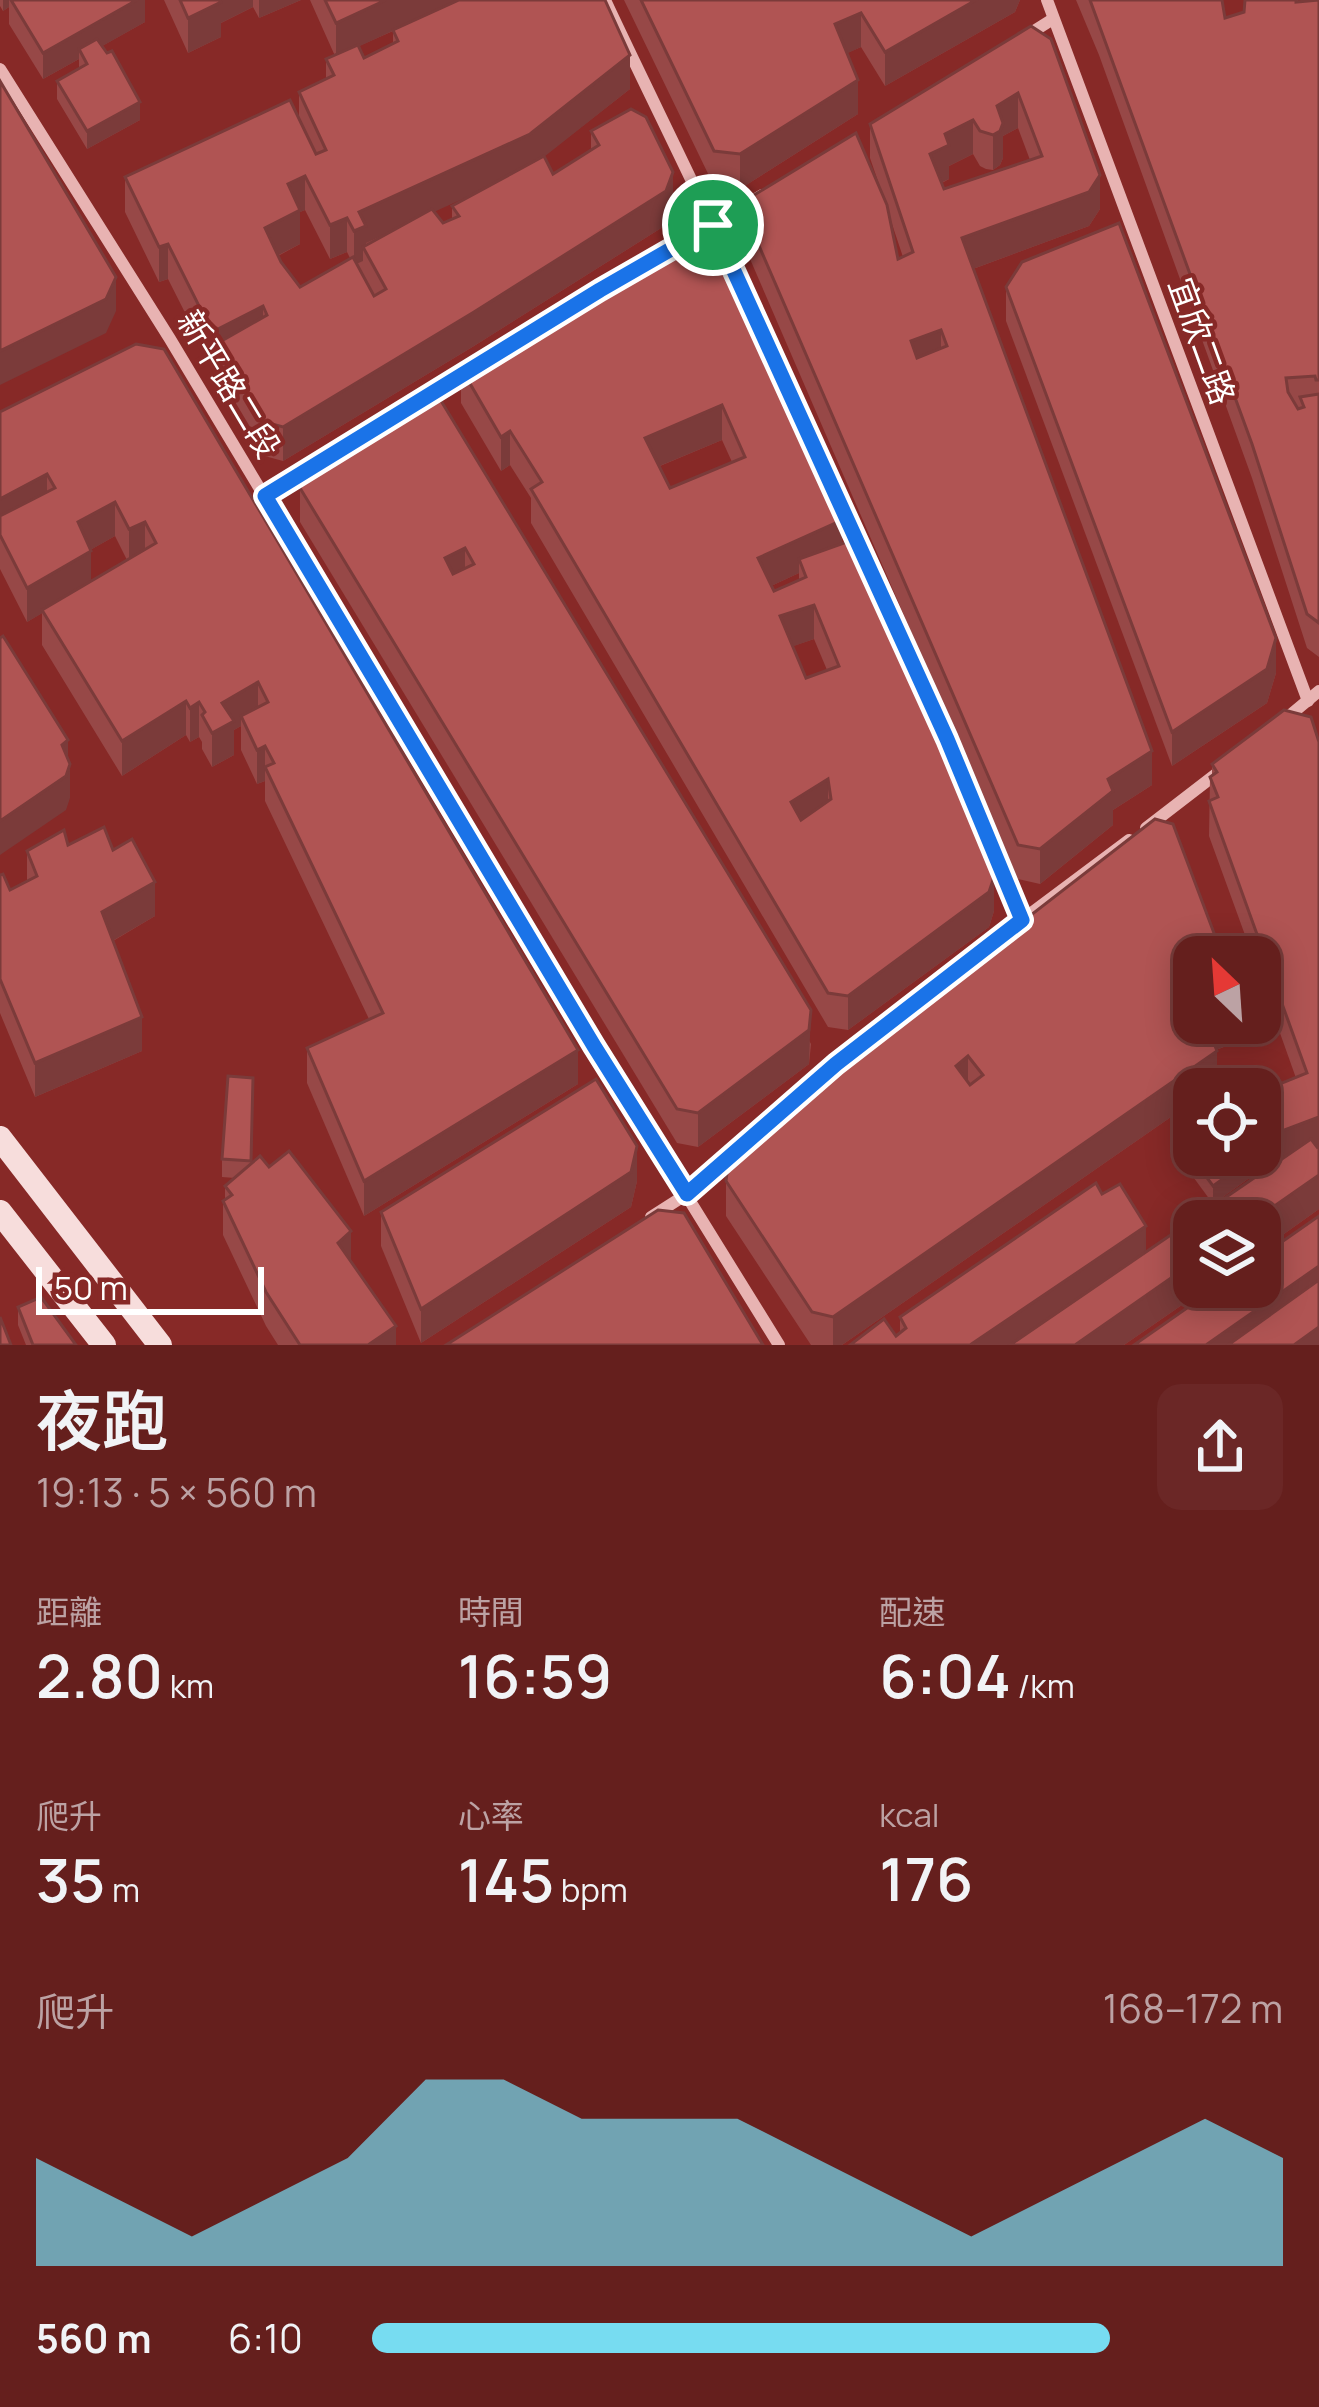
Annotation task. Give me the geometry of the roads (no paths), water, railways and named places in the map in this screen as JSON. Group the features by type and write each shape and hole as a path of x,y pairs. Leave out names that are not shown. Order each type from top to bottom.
{"street":[{"path":"605,0 918,674 1022,920"},
{"name":"宜欣二路","path":"1047,0 1314,696"},
{"path":"1013,43 1053,19"},
{"name":"新平路二段","path":"0,69 170,339 779,1345"},
{"path":"694,236 773,189"},
{"path":"149,349 170,339"},
{"path":"418,401 489,358"},
{"path":"265,496 322,460"},
{"path":"1265,735 1314,696"},
{"path":"786,1108 836,1064 1231,762"},
{"path":"648,1219 687,1194 753,1136"},
{"path":"0,1138 160,1345"},
{"path":"0,1212 104,1345"}]}
